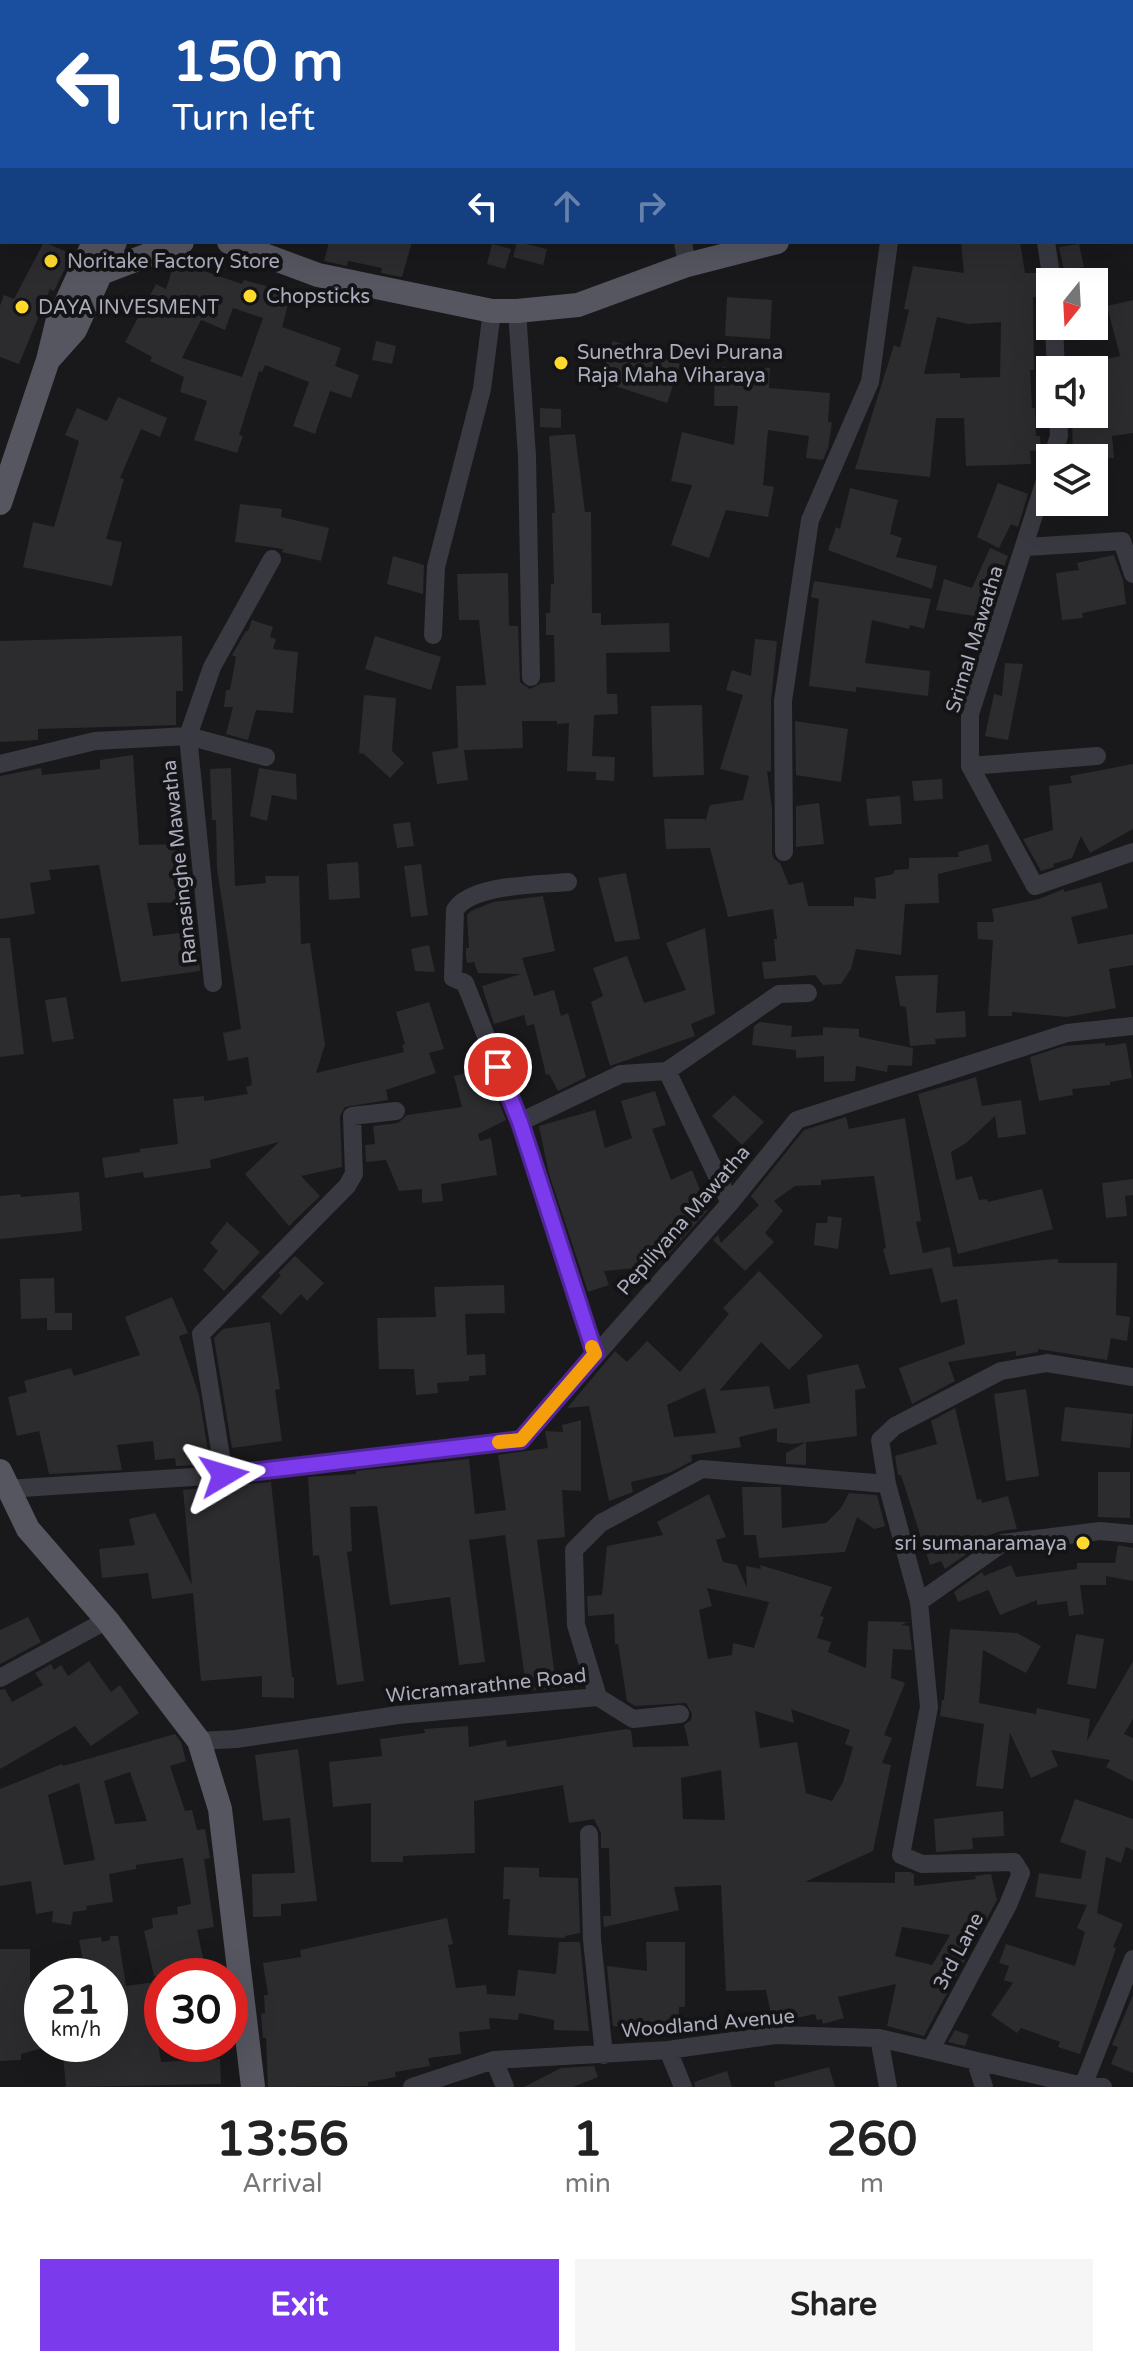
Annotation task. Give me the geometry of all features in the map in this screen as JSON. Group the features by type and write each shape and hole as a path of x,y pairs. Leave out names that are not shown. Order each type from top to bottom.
{"main road":[{"path":"81,244 91,272"},
{"path":"91,272 94,244"},
{"path":"0,503 48,360 57,323 113,244"},
{"path":"91,272 176,244"},
{"path":"234,244 318,275 492,311 578,305 685,254 762,244"},
{"path":"3,1480 28,1529 107,1620 199,1741 220,1809 253,2087"}],"street":[{"path":"784,852 783,701 810,520 870,382 889,244"},
{"path":"1046,244 1050,268"},
{"path":"433,635 436,567 482,389 492,311"},
{"path":"517,311 527,456 531,677"},
{"name":"Srimal Mawatha","path":"1036,513 970,714 970,766 1035,886 1133,852"},
{"path":"1026,547 1122,541 1133,574"},
{"path":"266,757 188,736 212,667 272,559"},
{"name":"Ranasinghe Mawatha","path":"0,764 95,741 188,736 213,983"},
{"path":"970,766 1097,756"},
{"path":"568,882 487,891 460,901 455,910 453,978 465,983 520,1122 595,1354"},
{"path":"520,1122 621,1074 667,1071 779,994 808,993"},
{"name":"Pepiliyana Mawatha","path":"3,1480 224,1475 521,1440 730,1203 797,1120 1067,1033 1133,1026"},
{"path":"667,1071 730,1203"},
{"path":"224,1475 201,1334 347,1186 354,1174 352,1116 396,1111"},
{"path":"1133,1377 1047,1363 1001,1371 895,1426 880,1440 887,1484 919,1602 1003,1543 1100,1531 1133,1534"},
{"name":"Wicramarathne Road","path":"199,1741 236,1739 398,1715 598,1697 576,1625 574,1550 601,1523 702,1469 887,1484"},
{"name":"3rd Lane","path":"919,1602 929,1707 901,1855 922,1864 1014,1862 1021,1873 1008,1905 931,2049"},
{"path":"0,1678 107,1620"},
{"path":"598,1697 633,1719 680,1714"},
{"path":"589,1834 592,1940 604,2055"},
{"path":"1083,2086 1133,1959"},
{"name":"Woodland Avenue","path":"412,2087 494,2060 668,2050 775,2035 879,2038 1083,2086 1103,2087"},
{"path":"879,2038 888,2087"},
{"path":"668,2050 683,2087"},
{"path":"494,2060 505,2087"},
{"path":"976,2062 984,2087"}],"building":[{"path":"43,244 72,254 54,291 50,289 19,364 0,357 0,306 4,295 14,299"},
{"path":"328,244 411,244 402,277 381,273 382,268 348,261 347,266 324,261"},
{"path":"492,244 511,249 505,269 487,264"},
{"path":"516,244 547,249 543,265 513,257"},
{"path":"961,244 1020,244 1025,273 1036,273 1036,297 1033,297 1034,370 1030,370 1036,436 1040,436 1041,444 1036,444 1036,450 1030,451 1031,464 966,466 964,418 936,418 930,477 855,469 894,345 900,348 909,310 904,309 913,266 964,273","holes":["937,317 968,324 1001,322 1000,377 960,378 960,373 924,374"]},
{"path":"1079,244 1084,267 1064,268 1059,247"},
{"path":"175,261 242,284 244,280 291,293 282,327 341,348 335,366 359,375 351,398 330,391 315,434 293,426 309,382 265,365 262,372 259,371 239,435 243,436 237,453 194,440 207,401 180,392 184,377 150,361 152,357 125,342 156,284 166,289","holes":["233,308 263,318 242,377 182,358 201,320 225,330"]},
{"path":"727,297 772,300 770,339 725,336"},
{"path":"1133,300 1133,433 1112,436 1114,458 1108,458 1108,444 1073,444 1072,428 1108,428 1108,359 1120,356 1108,306"},
{"path":"376,341 396,346 392,364 372,360"},
{"path":"613,341 680,364 667,403 600,381"},
{"path":"715,367 770,368 769,388 830,393 828,422 832,422 823,460 806,458 809,436 768,430 763,485 774,487 768,517 726,510 709,558 671,545 692,485 671,481 682,432 734,445 738,406 714,406"},
{"path":"118,397 167,418 160,437 141,429 120,478 124,479 106,539 122,542 112,586 23,567 33,522 54,527 79,441 65,435 77,408 107,421"},
{"path":"540,408 561,409 561,428 540,427"},
{"path":"575,434 585,512 591,512 592,613 601,613 601,625 669,623 670,652 606,653 607,694 617,694 618,714 594,715 592,756 615,757 614,781 596,780 596,772 567,771 569,723 522,721 523,748 464,750 468,780 437,784 432,752 458,748 456,686 486,685 479,620 459,620 457,574 508,573 509,626 518,626 520,682 530,689 541,683 555,682 554,635 546,635 546,613 550,613 551,584 554,584 552,513 555,513 549,436"},
{"path":"998,483 1028,494 1018,527 1011,524 999,548 977,537"},
{"path":"850,488 898,500 890,534 902,538 896,557 937,566 932,589 828,550 836,527 840,529"},
{"path":"240,504 282,509 281,517 329,528 321,561 282,552 283,549 235,542"},
{"path":"990,548 1008,556 997,587 994,586 987,618 936,610 944,579 972,588"},
{"path":"1114,555 1123,580 1126,604 1082,613 1083,618 1062,620 1056,573 1079,570 1077,563"},
{"path":"393,556 424,565 423,594 387,584"},
{"path":"814,581 931,599 924,629 910,625 909,629 872,620 865,663 930,671 928,696 856,687 856,692 809,686 819,599 811,597"},
{"path":"252,620 273,627 270,637 276,639 273,649 298,652 293,713 256,710 248,740 226,734 233,707 224,707 236,657 232,655"},
{"path":"182,636 183,691 176,691 176,725 38,729 38,740 0,742 0,641"},
{"path":"375,636 441,657 431,690 365,669"},
{"path":"755,639 777,641 771,701 771,772 767,771 772,808 772,853 789,885 803,882 808,906 854,906 854,897 876,899 875,878 893,874 895,870 909,869 909,858 959,857 958,852 988,844 992,861 938,874 939,903 905,904 901,955 856,949 851,969 841,984 823,985 815,975 764,979 762,962 776,961 773,909 728,917 710,848 666,849 664,819 705,819 705,822 710,805 743,800 749,776 720,769 743,695 726,690 732,670 751,676"},
{"path":"1005,663 1023,664 1008,740 985,736 994,694 1002,696"},
{"path":"364,695 396,698 392,751 404,763 390,778 359,753"},
{"path":"702,705 704,775 653,777 651,706"},
{"path":"795,721 848,729 841,782 796,775"},
{"path":"133,755 139,845 185,844 186,902 147,903 153,936 196,931 200,971 121,982 99,865 49,870 51,880 30,883 35,914 0,919 0,776 41,768 42,775 100,769 100,760"},
{"path":"1133,764 1133,829 1090,853 1081,836 1072,858 1041,871 1023,839 1053,830 1049,786 1072,783 1070,776"},
{"path":"231,768 235,886 266,883 265,876 299,876 301,944 310,943 325,1045 316,1073 404,1052 402,1045 405,1044 396,1012 429,1002 444,1049 429,1053 436,1073 386,1090 388,1100 345,1107 340,1116 342,1167 301,1176 320,1196 289,1226 245,1174 279,1142 210,1160 211,1168 144,1178 143,1172 105,1178 102,1158 178,1144 173,1099 204,1096 204,1101 248,1094 246,1087 252,1085 248,1057 228,1061 223,1033 241,1029 217,868 210,769"},
{"path":"259,768 296,774 297,800 272,795 267,821 250,816"},
{"path":"942,779 943,799 914,801 912,781"},
{"path":"900,796 902,824 869,826 866,799"},
{"path":"819,803 824,844 796,847 796,806"},
{"path":"410,822 414,846 397,848 393,824"},
{"path":"358,862 360,898 329,900 327,864"},
{"path":"421,864 428,915 411,917 404,866"},
{"path":"626,873 640,939 615,942 598,878"},
{"path":"1101,882 1108,908 1071,917 1078,944 1133,934 1133,965 1109,969 1116,1008 1067,1017 1012,1012 1012,1016 988,1016 993,940 978,939 977,922 994,922 992,909"},
{"path":"543,896 555,951 522,958 534,996 554,990 561,1016 568,1013 586,1077 558,1091 549,1074 546,1075 534,1024 527,1026 524,1015 494,1024 491,1015 482,986 521,974 478,973 474,962 467,963 466,956 466,948 469,948 467,915 471,911 493,902"},
{"path":"705,928 715,1014 691,1024 695,1036 610,1066 591,1002 603,996 593,968 627,956 644,1003 686,990 666,943"},
{"path":"0,938 10,938 24,1054 0,1057"},
{"path":"429,945 435,972 415,971 411,949"},
{"path":"938,975 936,1013 965,1011 966,1037 935,1039 936,1044 910,1046 906,1007 900,1006 895,976"},
{"path":"66,997 74,1039 52,1042 45,1000"},
{"path":"760,1022 792,1026 791,1037 823,1035 823,1027 859,1029 859,1037 913,1048 912,1066 888,1065 887,1072 856,1066 855,1081 824,1082 824,1056 796,1058 796,1050 752,1045 754,1026"},
{"path":"1105,1043 1105,1046 1126,1043 1132,1078 1110,1082 1110,1085 1072,1089 1073,1095 1039,1101 1030,1057 1064,1046"},
{"path":"486,1068 506,1120 478,1134 480,1141 491,1138 497,1175 441,1184 443,1201 422,1203 422,1189 399,1191 386,1160 366,1162 365,1145 375,1144 373,1126 398,1123 407,1115 462,1107 454,1076"},
{"path":"976,1077 982,1106 1021,1100 1026,1134 998,1138 995,1116 966,1143 951,1152 956,1180 972,1176 979,1200 987,1199 988,1202 1042,1189 1053,1229 958,1254 918,1094"},
{"path":"655,1091 666,1125 652,1129 671,1180 692,1170 708,1210 658,1266 604,1271 609,1285 588,1292 549,1174 539,1126 595,1110 605,1148 632,1138 621,1101"},
{"path":"734,1095 764,1122 742,1145 712,1116"},
{"path":"846,1117 849,1129 905,1118 921,1221 916,1222 923,1253 950,1247 953,1267 1058,1259 1058,1263 1117,1263 1116,1315 1130,1317 1127,1341 1111,1338 1107,1360 1038,1349 1038,1352 1016,1356 1016,1351 948,1362 955,1381 912,1404 899,1368 965,1344 957,1299 941,1303 932,1268 890,1275 883,1249 886,1248 874,1176 821,1180 821,1185 795,1186 774,1201 783,1211 765,1233 774,1242 745,1271 713,1240 718,1235 721,1243 759,1205 751,1196 804,1130"},
{"path":"1133,1179 1133,1195 1125,1196 1127,1216 1106,1218 1102,1183"},
{"path":"79,1192 82,1231 0,1239 0,1196"},
{"path":"828,1216 842,1218 838,1249 814,1245 816,1223 827,1223"},
{"path":"227,1222 260,1252 224,1291 203,1270 218,1251 210,1243"},
{"path":"295,1256 324,1283 307,1301 301,1294 281,1315 261,1297"},
{"path":"759,1271 823,1336 789,1370 761,1342 719,1391 769,1386 774,1409 810,1403 807,1375 858,1364 866,1388 855,1390 857,1436 792,1444 777,1442 777,1428 739,1437 741,1447 691,1455 692,1461 669,1473 631,1482 633,1492 609,1501 589,1406 567,1408 615,1351 627,1362 647,1341 680,1372 729,1314 723,1308","holes":["705,1388 716,1433 674,1437 667,1405"]},
{"path":"54,1278 55,1313 72,1313 72,1330 47,1330 47,1318 21,1319 20,1279"},
{"path":"504,1285 505,1313 465,1314 467,1355 485,1354 486,1375 469,1376 469,1381 437,1383 438,1393 416,1395 414,1369 379,1369 377,1318 436,1317 434,1287"},
{"path":"172,1297 188,1333 179,1336 199,1395 210,1464 176,1466 175,1458 155,1460 153,1441 117,1445 122,1470 49,1474 39,1431 17,1436 8,1397 27,1392 24,1381 71,1368 74,1376 140,1355 125,1317"},
{"path":"270,1322 280,1389 275,1390 282,1441 232,1448 214,1338 223,1329"},
{"path":"1026,1389 1039,1476 1006,1481 994,1394"},
{"path":"1065,1407 1133,1414 1130,1448 1061,1441"},
{"path":"955,1408 977,1500 981,1499 982,1503 1008,1496 1017,1529 973,1541 975,1548 945,1569 941,1561 930,1565 901,1475 898,1475 895,1456 937,1444 931,1421"},
{"path":"581,1420 581,1491 562,1490 565,1537 537,1540 555,1677 579,1676 582,1686 495,1694 494,1681 525,1679 505,1535 469,1540 485,1662 459,1665 450,1597 390,1605 377,1506 350,1507 352,1551 347,1552 364,1681 337,1685 319,1555 313,1556 308,1477 469,1459 475,1514 506,1510 498,1455 548,1448 545,1431 563,1432 562,1425"},
{"path":"806,1442 806,1465 786,1464 786,1453"},
{"path":"1098,1472 1130,1472 1130,1518 1098,1517"},
{"path":"271,1482 294,1698 262,1697 262,1676 201,1681 193,1593 152,1599 148,1573 102,1578 99,1549 135,1545 129,1519 155,1513 192,1585 183,1490"},
{"path":"742,1487 781,1487 782,1528 826,1523 841,1508 849,1493 877,1495 885,1526 874,1529 857,1517 845,1552 759,1558 756,1535 744,1535"},
{"path":"709,1494 726,1537 716,1540 723,1562 737,1565 747,1588 746,1566 761,1569 760,1565 832,1587 820,1616 824,1617 817,1638 831,1642 828,1652 866,1668 868,1621 908,1622 901,1625 909,1626 912,1650 893,1649 891,1678 905,1683 884,1735 892,1738 882,1763 891,1765 873,1851 805,1882 895,1883 895,1872 910,1872 914,1874 914,1886 976,1879 975,1876 991,1874 997,1900 924,2036 887,2026 896,1984 838,1997 844,2018 823,2024 815,2014 773,2023 766,1990 726,1991 721,1885 674,1887 679,1910 604,1927 603,1916 611,1916 609,1848 601,1848 601,1833 594,1819 569,1823 563,1785 474,1801 475,1853 403,1856 403,1862 371,1862 371,1803 333,1807 329,1762 382,1756 380,1739 425,1733 424,1729 468,1726 469,1747 506,1740 507,1747 626,1729 631,1730 633,1747 689,1746 684,1725 691,1720 692,1714 686,1703 635,1706 627,1701 618,1644 615,1644 614,1614 588,1616 587,1596 602,1595 607,1546 663,1535 657,1522","holes":["707,1588 769,1602 754,1648 733,1643 732,1655 708,1659 699,1610 712,1606","791,1709 850,1730 845,1744 853,1747 843,1782 832,1801 806,1793 797,1742 760,1748 755,1711 794,1723","721,1770 725,1820 683,1819 681,1778","902,1927 950,1935 932,1965 895,1956"]},
{"path":"1118,1545 1133,1548 1133,1581 1106,1576 1106,1585 1080,1585 1084,1614 1069,1616 1067,1601 1037,1605 1037,1600 1000,1615 987,1587 988,1590 958,1602 954,1592 982,1572 984,1576 1011,1565 1016,1577 1077,1569 1077,1563 1115,1563"},
{"path":"28,1617 41,1642 0,1664 0,1630"},
{"path":"950,1629 1017,1633 1041,1646 1026,1673 983,1650 979,1703 1036,1714 1037,1708 1090,1719 1087,1741 1133,1661 1133,1719 1124,1734 1133,1738 1133,1781 1106,1767 1110,1760 1051,1750 1058,1766 1031,1778 1010,1733 1003,1789 976,1786 984,1724 940,1716"},
{"path":"1076,1634 1104,1639 1096,1689 1067,1684"},
{"path":"89,1661 111,1692 120,1685 139,1713 91,1746 75,1726 0,1769 0,1690 5,1689 12,1702 43,1685 35,1673 51,1664 54,1670 61,1665 68,1676"},
{"path":"175,1734 181,1742 186,1761 170,1766 185,1811 192,1810 197,1830 205,1829 210,1858 204,1859 214,1927 197,1930 203,1958 150,1958 144,1931 153,1928 152,1918 178,1914 177,1907 191,1904 183,1858 136,1865 136,1869 109,1874 113,1902 86,1906 87,1910 73,1912 71,1925 52,1922 53,1911 36,1914 31,1881 0,1886 0,1789 62,1764","holes":["130,1772 147,1821 115,1824 104,1781","79,1783 95,1860 64,1865 48,1795"]},
{"path":"298,1749 317,1901 281,1904 281,1916 253,1917 252,1874 295,1873 290,1818 263,1821 255,1755"},
{"path":"1075,1799 1133,1819 1133,1850 1126,1847 1121,1863 1106,1857 1097,1913 1123,1924 1080,2054 1058,2047 1060,2042 1021,2028 1017,2033 991,2015 1013,1983 1004,1980 1009,1966 999,1963 1006,1944 1075,1966 1085,1932 1077,1928 1087,1905 1035,1897 1039,1873 1081,1879 1086,1851 1060,1842"},
{"path":"1003,1811 1004,1836 972,1838 973,1849 936,1852 934,1819"},
{"path":"504,1867 539,1868 539,1877 578,1878 580,1933 565,1938 508,1935 510,1899 503,1899"},
{"path":"447,1918 453,1944 448,1945 456,1988 486,1985 487,1994 515,1996 518,1970 556,1974 559,1942 580,1942 589,2031 554,2030 554,2020 519,2013 518,2020 489,2018 490,2029 459,2032 461,2054 428,2058 430,2066 395,2072 396,2077 368,2082 368,2086 268,2087 266,2038 263,2038 261,2014 265,2013 264,1995 268,1995 263,1963 301,1957 300,1950"},
{"path":"110,1936 118,1936 122,1958 83,1958 79,1940 101,1937 102,1942 110,1940"},
{"path":"646,1942 685,1942 685,2007 679,2007 679,2034 648,2034 648,2031 613,2026 607,1966 647,1971"},
{"path":"0,1949 30,1949 30,1958 24,1958 24,2053 21,2054 21,2060 0,2061"},
{"path":"144,1984 144,2062 220,2062 221,2084 66,2087 64,2062 128,2062 128,1986"},
{"path":"1133,1995 1133,2073 1111,2064 1118,2047 1112,2045"},
{"path":"955,2030 969,2035 965,2046 948,2042"},
{"path":"594,2066 598,2077 573,2087 524,2087 561,2068"},
{"path":"829,2067 835,2087 775,2087 774,2082"},
{"path":"727,2071 732,2087 695,2087 694,2082"}],"slow traffic":[{"path":"499,1442 521,1440 595,1354 592,1347"}],"place":[{"name":"Noritake Factory Store","path":"51,261"},
{"name":"Chopsticks","path":"250,296"},
{"name":"DAYA INVESMENT","path":"22,307"},
{"name":"Sunethra Devi Purana Raja Maha Viharaya","path":"561,363"},
{"name":"sri sumanaramaya","path":"1083,1543"}],"route":[{"path":"224,1475 521,1440 595,1354 520,1122 498,1067"}]}
